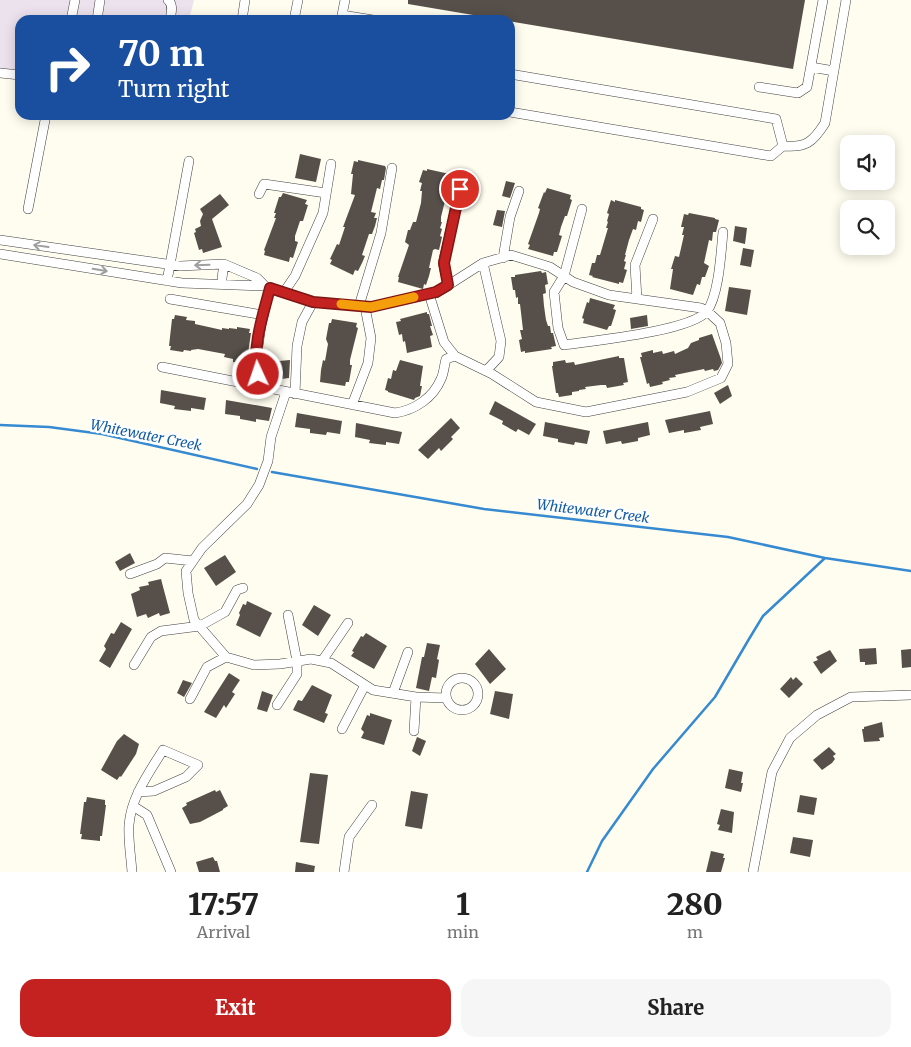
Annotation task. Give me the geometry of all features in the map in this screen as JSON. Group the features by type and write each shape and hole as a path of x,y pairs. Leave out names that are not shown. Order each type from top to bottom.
{"street":[{"path":"72,15 75,0"},
{"path":"98,15 100,0"},
{"path":"168,0 172,8 171,15"},
{"path":"243,15 245,0"},
{"path":"295,15 298,0"},
{"path":"342,15 345,0"},
{"path":"759,86 798,93 807,87 823,0"},
{"path":"515,113 772,156 783,146 795,147 807,144 818,134 825,123 846,0"},
{"path":"811,67 834,71"},
{"path":"0,73 15,74"},
{"path":"515,75 776,119 783,146"},
{"path":"28,209 45,120"},
{"path":"168,281 189,162"},
{"path":"284,292 295,276 323,213 331,164"},
{"path":"352,405 368,363 371,338 362,306 381,233 392,168"},
{"path":"259,194 264,184 326,193"},
{"path":"448,285 444,263 460,189"},
{"path":"503,258 510,217 519,191"},
{"path":"582,209 564,276 554,292 558,328 564,345 683,325 707,311 713,297 719,269 723,232"},
{"path":"637,299 635,265 653,219"},
{"path":"0,240 180,266 224,264 257,278 268,287"},
{"path":"75,266 77,251"},
{"path":"2,255 168,281 268,287 313,302 371,307 436,292 484,263 511,255 550,267 574,282 610,295 701,308 707,311 720,323 726,343 728,364 722,378 687,392 586,412 536,402 486,370 455,356 444,342 429,294"},
{"path":"484,263 501,341 499,357 486,370"},
{"path":"222,278 224,264"},
{"path":"186,283 222,278 235,285"},
{"path":"261,387 256,362 268,287"},
{"path":"170,299 263,316"},
{"path":"313,302 302,322 290,393 271,437 268,461 258,485 247,504 202,548 186,571 188,593 194,620 226,657 254,665 311,659 322,661 331,663 373,690 416,697 446,698"},
{"path":"162,368 395,414 408,411 428,399 441,379 446,359 455,356"},
{"path":"130,574 157,564 165,558 193,560"},
{"path":"134,665 151,637 161,631 200,626 225,612 237,590 243,588"},
{"path":"277,705 297,674 297,661 288,615"},
{"path":"322,661 348,623"},
{"path":"393,694 408,652"},
{"path":"190,699 207,667 226,657"},
{"path":"342,730 364,685"},
{"path":"753,872 762,834 772,772 790,738 817,715 850,697 911,695"},
{"path":"414,731 416,697"},
{"path":"132,872 129,825 133,806 138,792 163,750 198,765 186,777 154,791 138,792"},
{"path":"344,872 350,838 372,805"},
{"path":"133,806 147,815 171,872"}],"shaded area":[{"path":"0,0 194,0 190,15 15,15 15,79 0,77"}],"building":[{"path":"408,0 805,0 793,69 515,22 515,15 473,15 408,4"},
{"path":"300,154 321,159 316,182 295,178"},
{"path":"358,160 385,166 386,168 380,189 377,188 371,212 376,213 374,218 377,218 375,226 372,234 369,234 362,255 365,256 362,263 358,271 355,270 353,275 330,264 332,260 330,259 337,244 339,245 345,227 343,227 355,195 351,194 353,174 351,174 354,161 358,162"},
{"path":"427,169 457,177 454,189 451,189 449,197 446,197 441,217 440,228 442,229 440,236 442,237 439,250 433,250 429,276 423,289 398,282 398,277 409,245 405,242 408,230 410,230 413,222 416,222 421,203 422,191 420,191 422,183 419,182 423,170 427,171"},
{"path":"506,181 515,183 510,198 502,196"},
{"path":"547,188 571,195 570,199 572,200 561,227 559,235 562,236 557,252 554,252 553,256 528,249 540,209 538,208"},
{"path":"283,193 307,200 305,204 308,205 303,221 300,221 295,236 295,241 298,242 293,258 290,257 289,262 264,255 264,250 276,218 274,218 276,213 274,213 279,197"},
{"path":"220,194 229,205 212,219 222,247 203,253 202,249 199,250 194,233 196,232 195,229 201,226 200,221 203,214 200,209"},
{"path":"611,200 641,207 644,210 641,222 638,221 636,230 633,229 629,240 624,261 626,262 624,269 627,270 623,283 619,282 619,284 589,275 592,263 595,263 597,255 600,255 608,228 606,228 609,214 607,213"},
{"path":"497,210 505,211 502,227 493,225"},
{"path":"689,213 719,220 716,232 713,232 712,241 709,240 704,263 709,266 705,277 702,277 700,285 697,284 693,295 670,289 673,269 671,269 675,256 679,257 684,235 682,235 684,227 681,227 684,214 688,215"},
{"path":"735,226 747,228 745,244 733,241"},
{"path":"743,248 754,250 751,267 740,265"},
{"path":"541,271 542,273 546,272 548,284 545,285 546,293 543,294 546,320 548,326 550,326 551,333 553,333 556,346 551,347 552,349 525,353 525,351 521,352 519,340 522,339 520,330 523,330 520,304 518,304 515,290 513,290 511,277"},
{"path":"729,287 751,290 747,315 725,311"},
{"path":"590,298 615,305 613,309 616,310 614,317 611,326 607,330 583,323 584,319 582,318"},
{"path":"427,312 432,326 430,326 433,335 430,336 432,347 407,353 405,341 403,342 402,334 399,335 396,322 401,321 400,319"},
{"path":"175,315 187,317 186,320 195,321 195,324 222,330 222,328 237,329 237,327 250,329 249,333 251,333 245,364 233,362 233,359 224,357 225,354 198,349 184,350 183,352 170,350 172,319 174,319"},
{"path":"647,315 648,326 631,329 630,318"},
{"path":"332,319 357,323 356,327 358,328 350,360 350,365 352,365 349,382 346,382 345,386 320,382 323,360 325,361 328,344 326,339 329,323 331,323"},
{"path":"712,334 722,363 718,370 705,371 704,369 675,375 676,377 662,382 663,384 650,387 649,383 647,384 640,357 642,357 641,353 653,350 653,353 662,351 663,354 674,351 675,354 688,348 691,343 699,340 699,338"},
{"path":"619,356 619,358 624,358 628,382 623,383 624,385 607,388 606,385 585,387 586,389 572,392 572,395 559,397 558,393 556,393 553,362 565,360 566,363 574,362 575,365"},
{"path":"290,360 289,378 281,379 279,361"},
{"path":"400,360 423,366 420,396 414,400 385,390 388,378 391,379 393,370 396,371"},
{"path":"728,385 732,396 720,404 714,393"},
{"path":"161,390 206,398 204,410 191,408 191,411 174,409 175,406 160,403"},
{"path":"226,400 272,408 269,421 256,419 256,422 240,419 240,416 225,414"},
{"path":"495,401 536,424 529,435 518,429 516,432 502,424 503,421 489,414"},
{"path":"710,411 713,424 700,427 701,430 684,433 684,430 669,433 665,420"},
{"path":"297,413 342,421 340,434 327,432 326,435 310,433 310,429 295,427"},
{"path":"451,418 460,428 451,437 453,439 441,451 439,448 428,459 418,450"},
{"path":"545,422 590,431 587,444 575,442 574,445 558,442 558,439 543,436"},
{"path":"648,422 650,435 638,438 638,441 622,444 621,441 606,444 603,431"},
{"path":"356,423 402,432 399,444 386,442 386,445 369,443 370,440 355,437"},
{"path":"130,553 135,563 120,571 115,562"},
{"path":"225,555 236,572 216,586 204,568"},
{"path":"161,579 170,613 160,616 159,613 148,618 146,614 137,617 131,594 140,590 139,587 149,585 148,582"},
{"path":"247,601 272,613 260,637 236,625 243,604 246,605"},
{"path":"314,605 331,615 318,636 302,625"},
{"path":"121,622 132,629 110,668 99,661 106,649 104,646 111,633 114,634"},
{"path":"366,633 387,646 374,669 351,656 361,636 363,637"},
{"path":"427,643 440,645 436,678 432,677 429,691 416,688 422,657 424,657"},
{"path":"876,648 877,664 865,665 865,662 860,662 859,649"},
{"path":"489,649 506,669 490,684 475,664"},
{"path":"911,649 911,667 902,668 901,650"},
{"path":"830,650 837,661 821,674 813,662 818,660 816,657"},
{"path":"229,673 240,680 232,692 235,694 226,708 224,705 216,718 204,712"},
{"path":"791,677 793,680 796,677 803,684 789,698 780,689"},
{"path":"183,680 192,683 184,697 177,693"},
{"path":"312,685 332,695 325,713 328,714 324,723 293,710 298,700 302,701"},
{"path":"262,691 273,695 267,712 257,709"},
{"path":"495,691 513,694 509,719 490,714"},
{"path":"370,713 392,720 384,745 361,738 364,732 361,729 367,715 370,716"},
{"path":"882,722 884,737 879,738 880,741 864,742 862,729"},
{"path":"124,734 139,744 136,754 117,780 101,770 117,741"},
{"path":"417,737 426,741 420,756 412,751"},
{"path":"829,747 836,754 833,756 835,759 822,770 813,760"},
{"path":"729,769 743,772 741,792 725,788"},
{"path":"310,773 328,775 319,844 300,842"},
{"path":"215,790 216,792 220,790 228,806 200,822 190,824 182,808 187,805 186,803"},
{"path":"411,791 428,794 422,829 405,826"},
{"path":"800,795 817,798 814,815 797,812"},
{"path":"87,797 105,800 106,805 100,841 81,839 84,802 86,802"},
{"path":"721,809 734,812 732,833 718,830 720,825 717,824"},
{"path":"793,837 813,840 810,857 790,853"},
{"path":"711,851 724,854 723,858 725,858 721,872 706,872"},
{"path":"213,857 217,861 220,872 199,872 196,862"},
{"path":"296,862 315,866 314,872 295,872"}],"waterway":[{"name":"Whitewater Creek","path":"0,425 49,427 102,434 257,469"},
{"name":"Whitewater Creek","path":"272,472 484,509 728,537 825,558 911,571"},
{"path":"587,872 602,841 653,769 715,697 763,616 825,558"}],"slow traffic":[{"path":"341,304 371,307 414,297"}],"route":[{"path":"258,374 256,362 260,325 270,288 313,302 371,307 436,292 448,285 444,263 460,189"}]}
